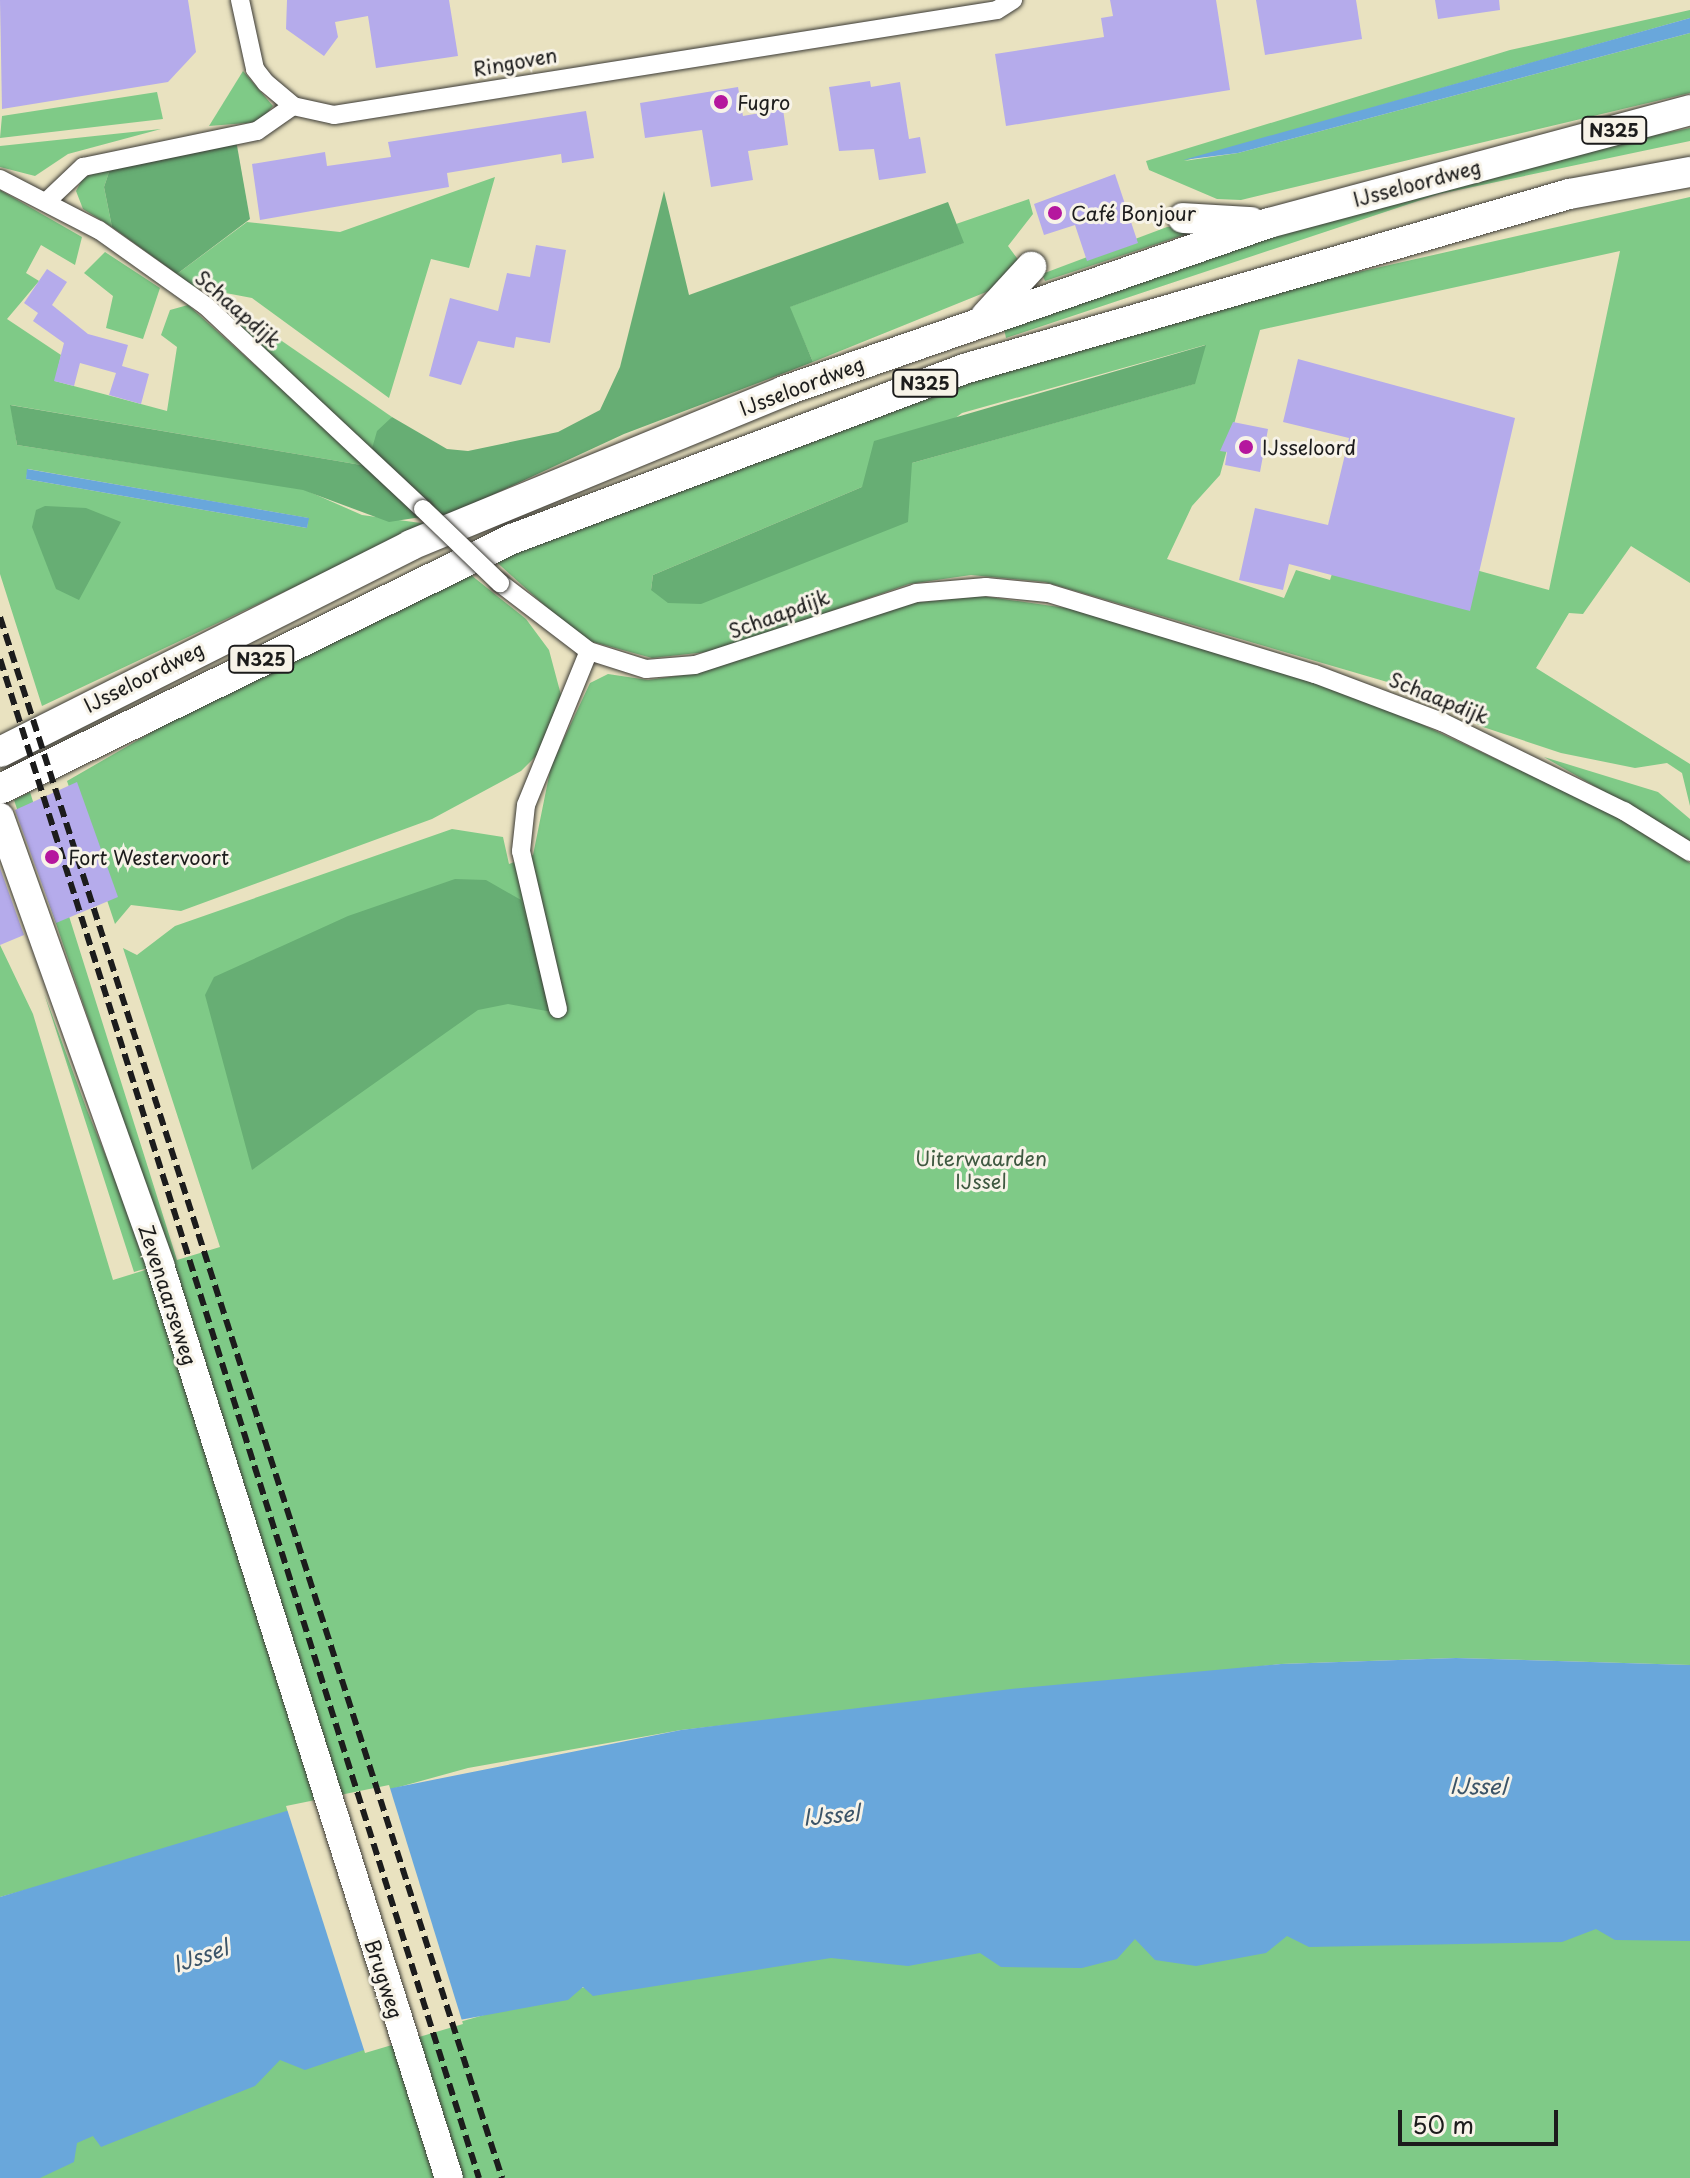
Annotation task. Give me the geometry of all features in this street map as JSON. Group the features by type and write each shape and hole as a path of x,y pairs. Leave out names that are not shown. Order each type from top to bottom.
{"highway":[{"name":"IJsseloordweg","path":"0,752 497,507 983,320 1269,223 1690,110"},
{"name":"IJsseloordweg","path":"0,789 512,539 964,369 1569,194 1690,172"},
{"path":"1183,218 1269,223"},
{"path":"983,320 1031,267"}],"main road":[{"name":"Zevenaarseweg","path":"1,819 160,1265 319,1780"},
{"name":"Brugweg","path":"319,1780 449,2178"}],"street":[{"path":"47,201 83,167 257,131 293,106 255,69 240,0"},
{"name":"Ringoven","path":"293,106 334,115 997,10 1013,0"},
{"name":"Schaapdijk","path":"0,179 47,201 206,306 500,583 589,651 646,669 695,665 916,593 1036,591 1315,674 1442,722 1597,797 1690,852"},
{"path":"558,1009 521,851 526,805 589,651"}],"green space":[{"path":"1690,10 1690,18 1184,161 1238,153 1690,33 1690,93 1241,200 1217,199 1149,170 1146,161 1510,50"},
{"path":"243,71 273,106 259,122 209,126"},
{"path":"157,92 163,119 0,138 2,116"},
{"path":"1690,128 1690,141 1439,194 1006,338 1003,324 1185,263 1514,164"},
{"path":"161,129 68,154 35,176 0,167 0,146"},
{"path":"236,140 250,219 177,274 112,227 104,187 111,166"},
{"path":"111,166 104,187 112,227 83,209 76,191 83,178"},
{"path":"495,177 469,268 431,259 389,398 252,298 194,287 177,274 247,222 340,232"},
{"path":"0,190 82,237 75,265 41,245 26,273 39,281 7,319 61,355 55,381 167,411 177,347 161,335 170,310 188,305 367,466 11,405 17,445 303,489 362,515 428,524 42,706 0,574","holes":["28,469 308,518 307,528 26,479"]},
{"path":"664,191 689,295 948,202 964,243 790,307 813,362 624,434 445,517 371,452 377,431 392,417 447,449 468,451 558,432 600,410 620,367"},
{"path":"1690,197 1690,583 1631,546 1583,614 1569,613 1536,668 1690,764 1690,806 1682,773 1667,763 1635,768 1561,753 1483,727 1401,686 1045,582 971,575 909,584 716,651 652,658 582,639 492,558 1115,327","holes":["1620,251 1549,590 1345,534 1330,580 1296,570 1284,598 1167,559 1192,506 1220,475 1260,330","1205,345 1194,384 912,463 651,590 653,575 862,487 962,413"]},
{"path":"1029,199 1033,214 1008,246 1022,265 1006,284 813,362 789,307 963,243 956,224"},
{"path":"1194,226 1196,231 1045,281 1042,274 1167,227"},
{"path":"105,252 160,288 143,339 106,328 113,296 84,273"},
{"path":"240,312 392,417 371,452 232,318"},
{"path":"1206,345 1195,384 912,463 908,522 701,604 668,603 651,590 653,575 862,487 874,441"},
{"path":"10,405 367,466 421,517 389,522 303,490 17,445"},
{"path":"45,506 86,508 121,522 79,600 56,589 32,527 36,510"},
{"path":"471,575 526,619 549,650 561,695 540,752 521,771 432,819 181,911 131,905 115,924 67,781 218,694"},
{"name":"Uiterwaarden IJssel","path":"982,596 1087,611 1374,702 1607,811 1690,863 1690,1665 1456,1658 1281,1664 681,1730 468,1768 0,1897 0,945 33,1014 113,1280 171,1262 14,800 30,792 177,1260 220,1247 123,948 137,955 175,926 452,829 503,837 509,864 533,855 551,766 590,683 608,674 648,680 698,673 911,603"},
{"path":"1544,757 1658,792 1690,819 1690,841"},
{"path":"455,879 486,880 521,900 552,1012 508,1004 478,1010 252,1170 205,995 214,977 348,916"},
{"path":"44,993 87,1110 151,1267 134,1272"},
{"path":"1572,1920 1690,1933 1690,2178 0,2178 0,2146 281,2058 352,2053 574,1989 784,1956 959,1950 1123,1926"}],"water":[{"path":"1690,18 1690,33 1238,153 1183,160"},
{"path":"27,469 309,518 307,528 26,479"},
{"name":"IJssel","path":"1456,1658 1690,1665 1690,1941 1615,1940 1596,1929 1562,1942 1309,1947 1287,1936 1266,1953 1196,1966 1155,1960 1135,1939 1117,1959 1082,1968 1001,1967 980,1953 908,1966 831,1958 593,1996 583,1987 568,2000 443,2023 305,2070 280,2060 255,2086 101,2147 93,2136 77,2143 74,2162 40,2178 0,2178 0,1897 303,1806 681,1730 1011,1689 1281,1664"}],"pier":[{"path":"389,1785 463,2024 365,2053 286,1806"}],"building":[{"path":"0,0 188,0 196,52 168,82 2,109"},
{"path":"287,0 449,0 458,56 376,68 368,16 335,22 338,37 324,56 286,29"},
{"path":"1110,0 1216,0 1230,90 1006,126 995,54 1104,37 1101,18 1113,16"},
{"path":"1256,0 1356,0 1362,39 1265,55"},
{"path":"1435,0 1499,0 1500,10 1438,19"},
{"path":"870,81 871,87 900,82 909,139 920,137 926,173 879,180 874,149 839,151 829,87"},
{"path":"738,87 743,116 783,109 788,145 748,151 753,180 711,187 702,130 645,138 640,103"},
{"path":"586,111 594,158 562,163 561,154 447,173 449,187 260,220 252,164 325,152 327,166 391,157 388,142"},
{"path":"1115,174 1138,243 1087,261 1075,225 1044,235 1034,204"},
{"path":"536,245 566,250 550,343 516,337 514,348 478,341 461,385 429,376 450,298 498,311 507,273 530,277"},
{"path":"47,269 67,282 52,305 88,334 128,345 122,366 149,374 141,404 109,395 116,373 80,363 74,386 54,381 64,343 33,321 38,313 24,303"},
{"path":"1298,359 1515,418 1470,611 1289,564 1283,590 1239,580 1255,508 1328,525 1349,438 1283,422"},
{"path":"1233,422 1268,429 1260,472 1225,465 1227,452 1220,451"},
{"name":"Fort Westervoort","path":"77,782 118,897 56,923 15,810"},
{"path":"0,868 24,935 0,945"}],"railway":[{"path":"0,617 502,2178"},
{"path":"0,659 479,2178"}],"place":[{"name":"Fugro","path":"721,102"},
{"name":"Café Bonjour","path":"1055,213"},
{"name":"IJsseloord","path":"1246,447"},
{"name":"Fort Westervoort","path":"52,857"}]}
